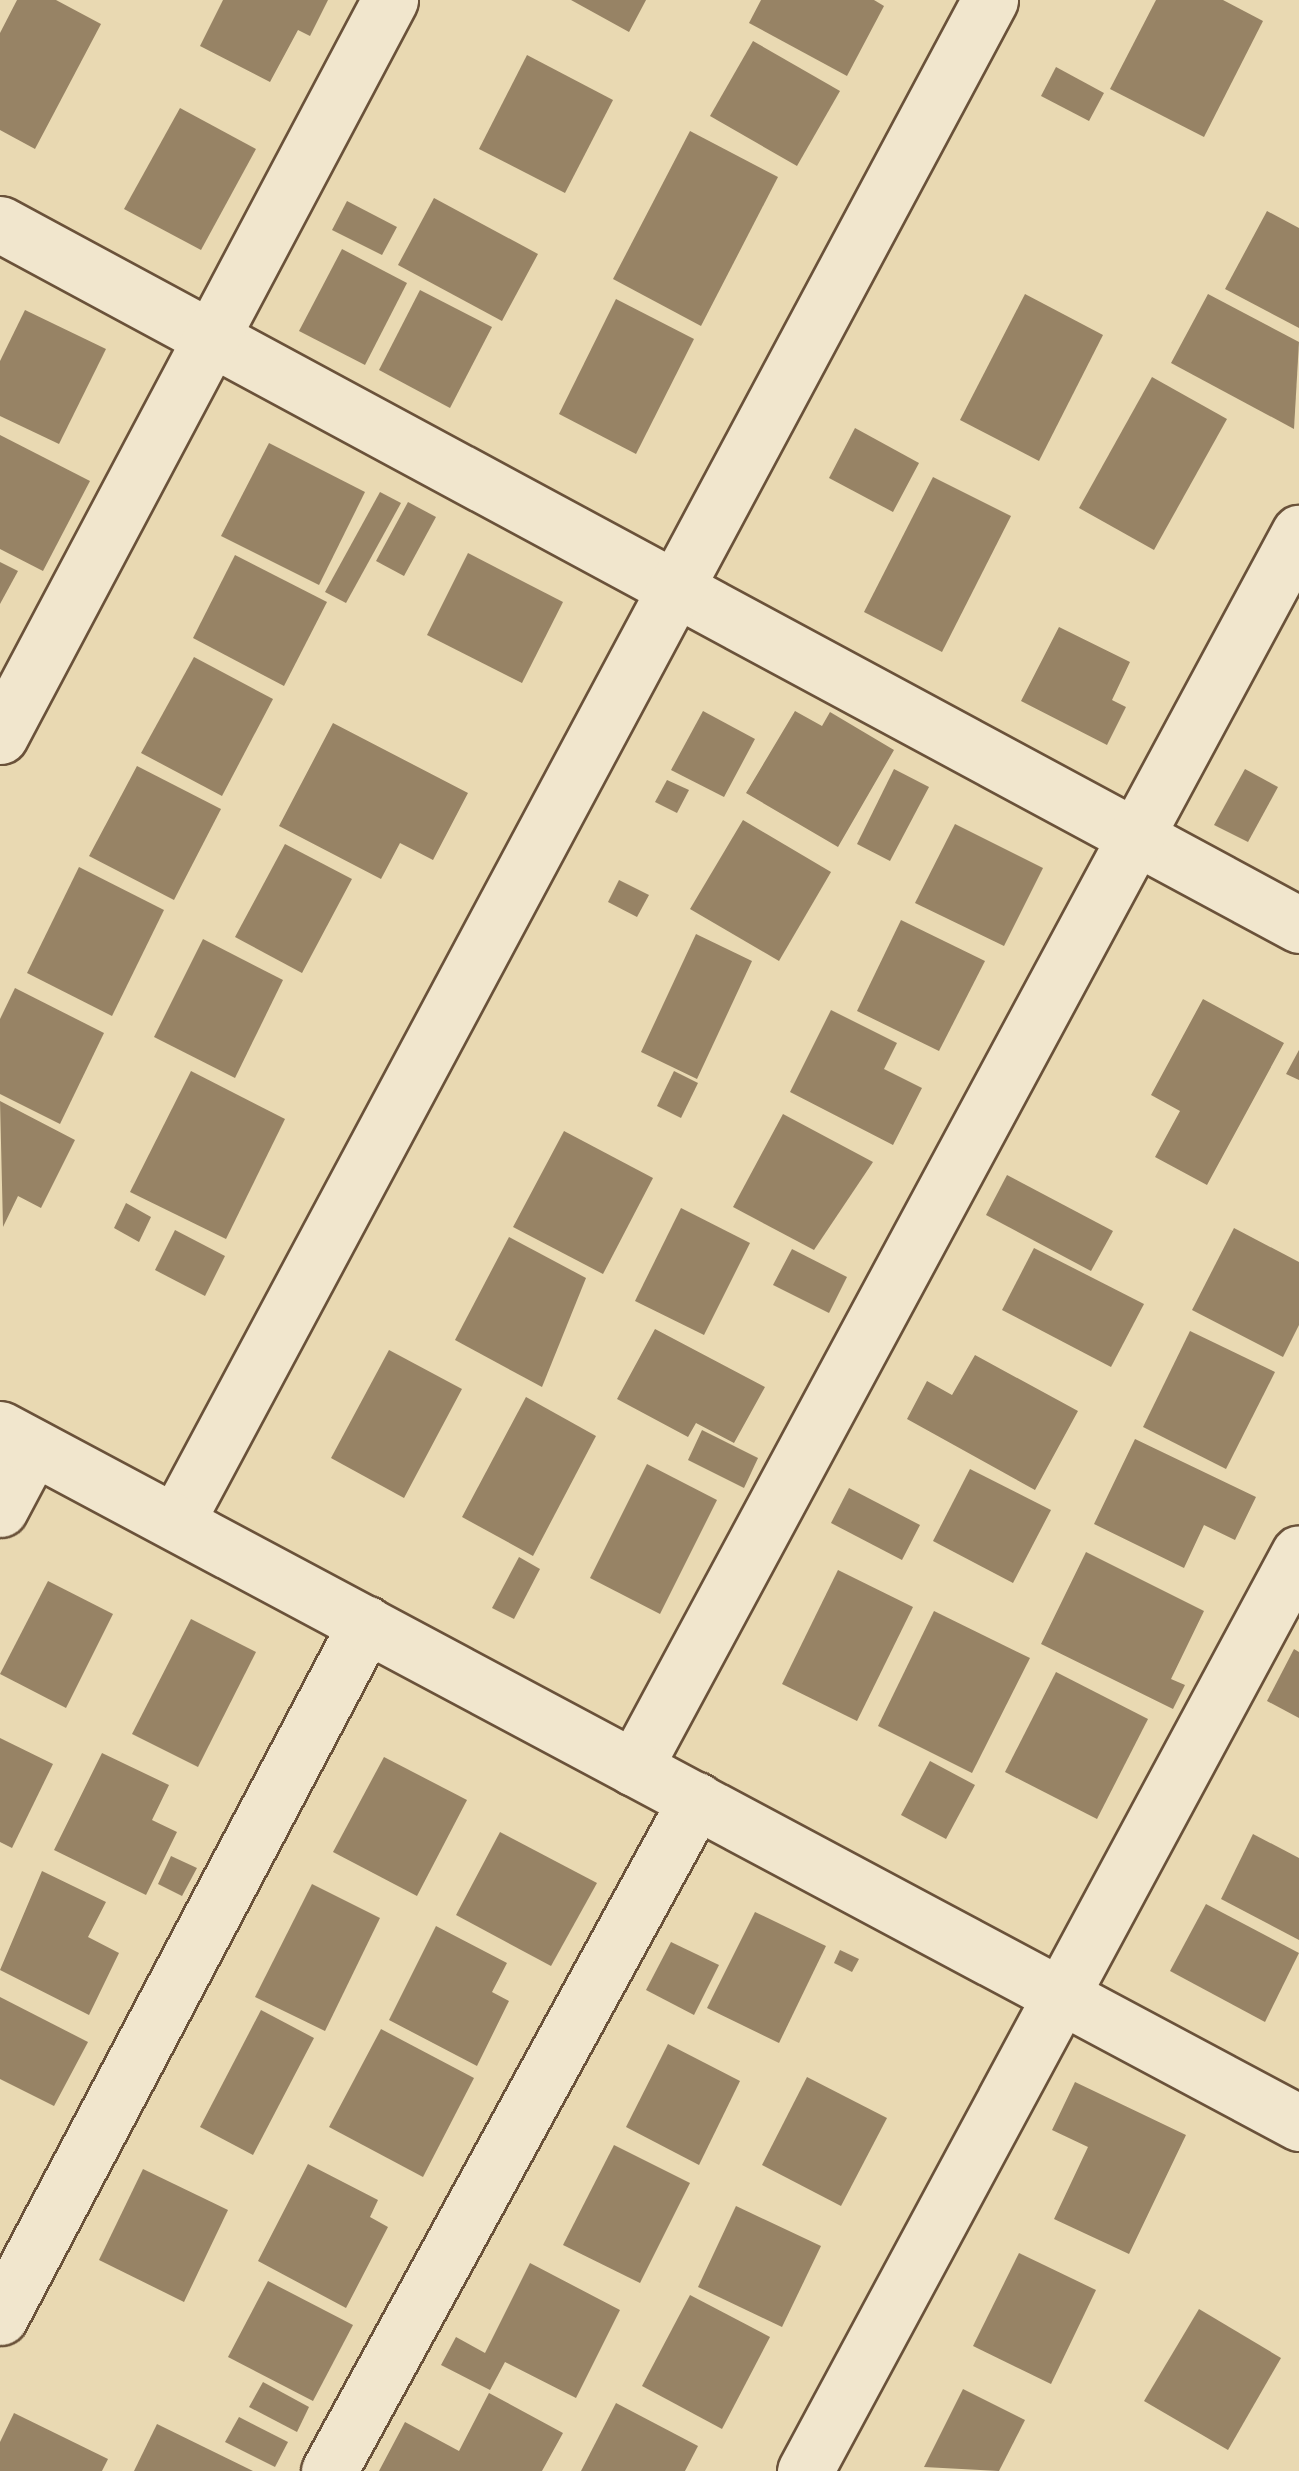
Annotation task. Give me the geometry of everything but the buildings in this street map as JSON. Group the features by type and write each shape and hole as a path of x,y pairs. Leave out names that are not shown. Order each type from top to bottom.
{"street":[{"path":"0,736 390,0"},
{"path":"176,1522 990,0"},
{"path":"0,224 1299,926"},
{"path":"634,1768 1299,534"},
{"path":"0,1509 17,1438 1299,2124"},
{"path":"804,2471 1299,1552"},
{"path":"0,2317 366,1624"},
{"path":"329,2471 696,1800"}]}
